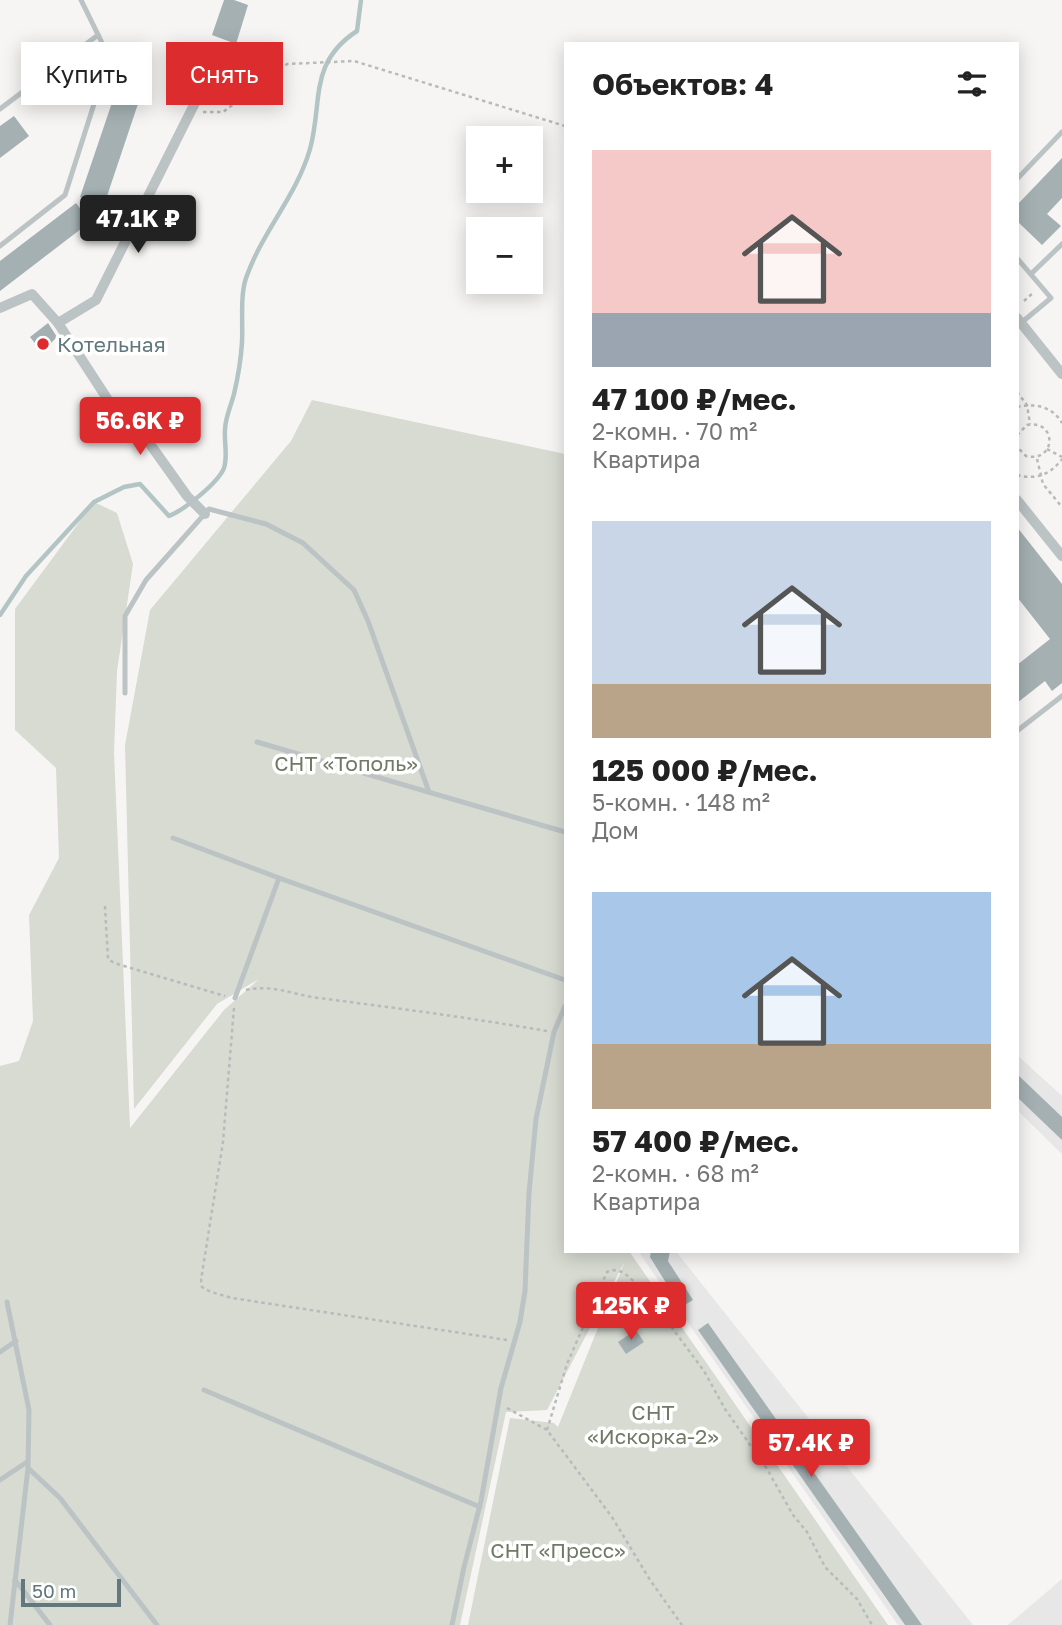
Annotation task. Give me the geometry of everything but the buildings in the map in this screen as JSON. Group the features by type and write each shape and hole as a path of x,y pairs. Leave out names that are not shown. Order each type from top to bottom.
{"street":[{"path":"58,323 96,300 194,105"},
{"path":"0,309 32,294 58,323 110,402 150,444 201,511"},
{"path":"1019,320 1062,374"},
{"path":"1019,502 1062,556"}],"lane":[{"path":"0,246 65,195 108,57 81,0"},
{"path":"0,109 98,34"},
{"path":"1019,177 1062,132"},
{"path":"1031,274 1062,244"},
{"path":"1019,260 1051,298 1019,320"},
{"path":"125,693 125,616 146,580 201,511 209,509 266,524 303,543 354,590 368,621 429,792"},
{"path":"1019,729 1062,696"},
{"path":"257,742 564,832"},
{"path":"173,838 564,980"},
{"path":"235,998 279,878"},
{"path":"452,1625 480,1507 498,1403 525,1290 529,1193 536,1119 554,1032 564,1008"},
{"path":"7,1302 29,1410 28,1465 10,1625"},
{"path":"0,1352 16,1341"},
{"path":"204,1390 480,1507"},
{"path":"0,1480 28,1465"},
{"path":"28,1465 60,1498 157,1625"},
{"path":"15,1580 50,1625"}],"path":[{"path":"190,112 223,112 288,64 354,61 564,126"},
{"path":"1024,301 1041,286"},
{"path":"1019,395 1027,405 1030,424"},
{"path":"1019,407 1039,405 1050,410 1062,423"},
{"path":"1019,432 1030,424 1038,424 1046,431 1050,441 1048,449 1037,457 1026,456 1019,449"},
{"path":"1019,476 1029,478 1041,476 1052,470 1062,458 1048,449"},
{"path":"1037,457 1043,484 1062,508"},
{"path":"105,906 108,959 114,964 235,998"},
{"path":"514,1341 232,1298 202,1287 223,1142 235,998 246,990 263,986 311,998 457,1016 554,1032"},
{"path":"547,1430 567,1364 607,1272 622,1272 644,1290 704,1371 725,1409 767,1469 793,1515 807,1532 825,1567 857,1599 872,1625"},
{"path":"498,1403 547,1430 612,1517 649,1580 682,1625"}],"shaded area":[{"path":"1019,1057 1062,1096 1062,1154 1019,1112"},
{"path":"639,1253 678,1253 973,1625 898,1625"},
{"path":"1062,1579 1062,1625 1008,1625"}],"green space":[{"path":"312,400 564,454 564,1253 630,1253 888,1625 468,1625 510,1418 554,1423 558,1427 625,1261 547,1410 506,1412 460,1625 0,1625 0,1066 19,1061 33,1021 29,915 59,858 56,768 15,730 15,609 94,502 117,513 133,564 117,671 114,753 130,1128 224,1010 259,979 217,1004 134,1109 125,745 150,610 291,441"}],"waterway":[{"path":"0,615 26,576 94,502 124,487 140,484 169,516 200,495 221,474 226,459 226,421 240,361 242,301 246,278 304,166 314,132 324,70 341,43 357,31 361,0"}],"place":[{"name":"Котельная","path":"43,344"}],"park label":[{"name":"СНТ «Тополь»","path":"346,763"},
{"name":"СНТ «Искорка-2»","path":"653,1424"},
{"name":"СНТ «Пресс»","path":"558,1550"}]}
